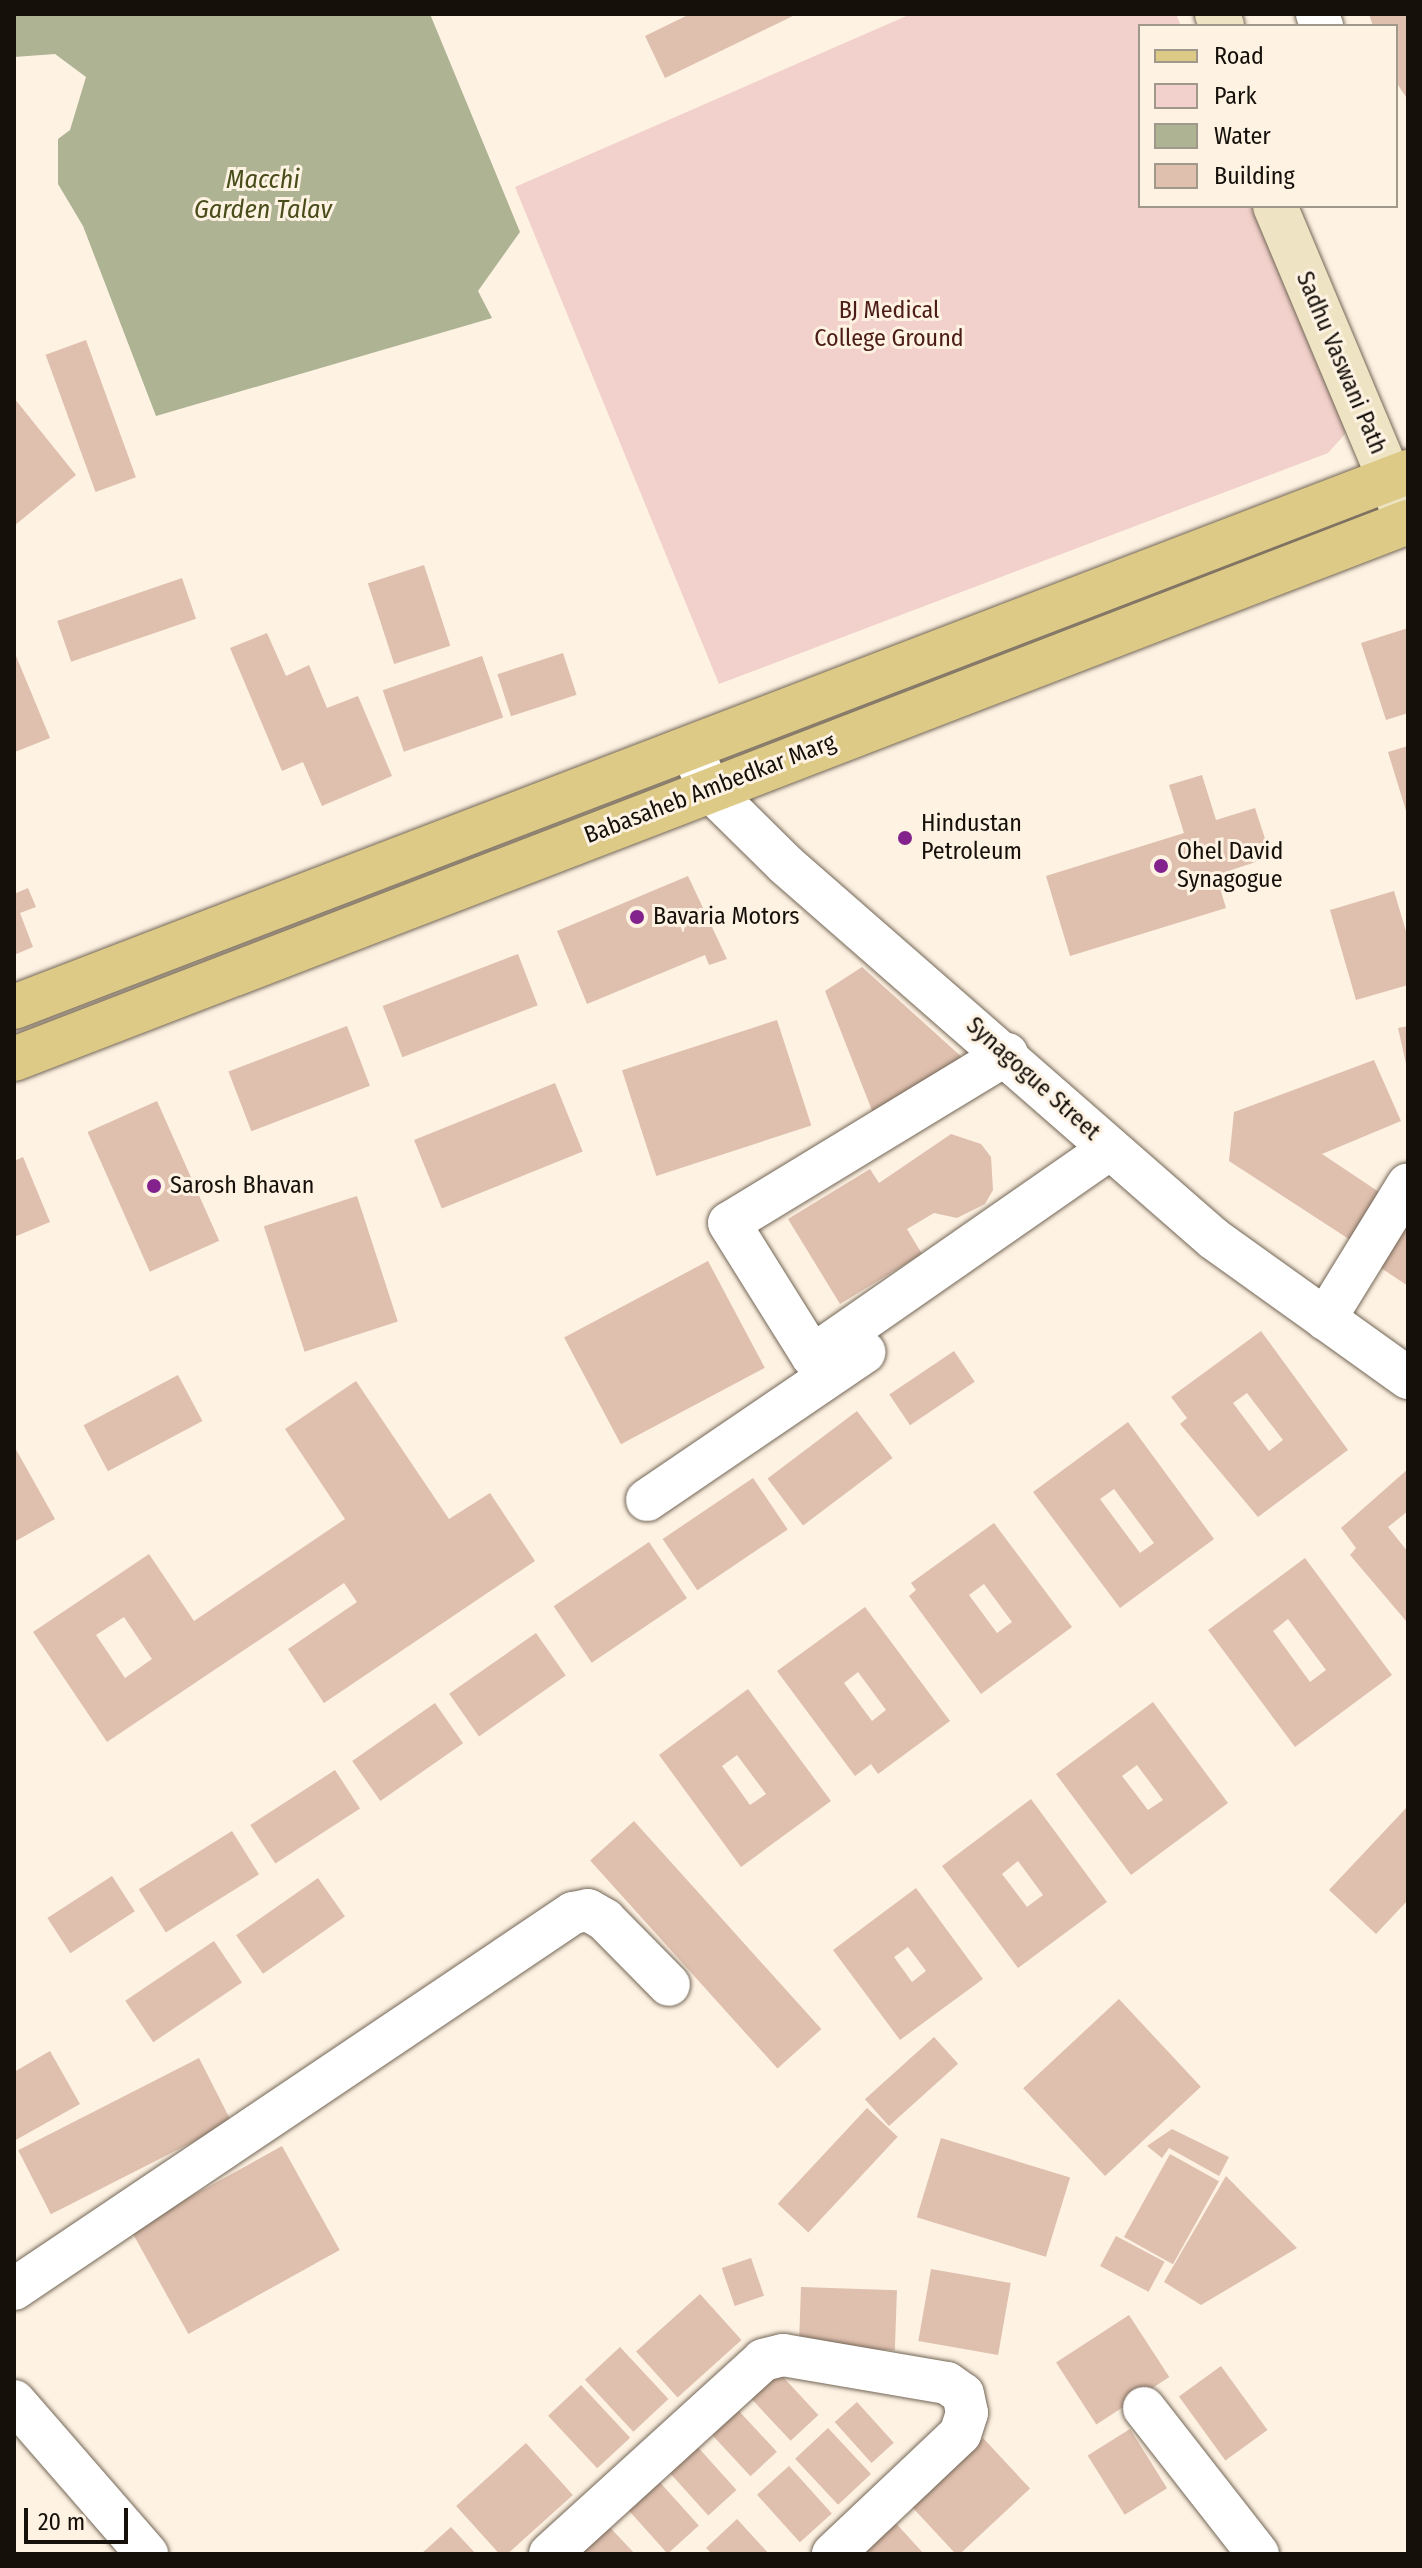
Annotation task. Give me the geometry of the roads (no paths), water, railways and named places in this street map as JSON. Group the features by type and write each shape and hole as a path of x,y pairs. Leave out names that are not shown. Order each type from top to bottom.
{"main road":[{"name":"Sadhu Vaswani Path","path":"1276,208 1402,468"},
{"name":"Sadhu Vaswani Path","path":"1301,208 1402,468 1408,521"},
{"name":"Babasaheb Ambedkar Marg","path":"14,1007 691,748 1402,468"},
{"name":"Babasaheb Ambedkar Marg","path":"14,1059 1408,521"}],"street":[{"name":"Synagogue Street","path":"691,748 709,789 786,865 1007,1054 1122,1159 1325,1319 1408,1378"},
{"path":"1007,1054 729,1223 812,1356 1122,1159"},
{"path":"647,1500 1122,1159"},
{"path":"1325,1319 1408,1184"},
{"path":"14,2289 573,1913 588,1910 605,1920 669,1985"},
{"path":"550,2554 763,2360 783,2355 947,2383 963,2394 967,2413 960,2434 833,2554"},
{"path":"14,2401 147,2554"},
{"path":"1144,2408 1258,2554"}],"water":[{"name":"Macchi Garden Talav","path":"14,14 430,14 520,232 478,291 492,318 156,416 83,226 58,184 58,139 70,130 86,77 55,54 14,57"}],"place":[{"name":"Hindustan Petroleum","path":"905,838"},
{"name":"Ohel David Synagogue","path":"1161,866"},
{"name":"Bavaria Motors","path":"637,917"},
{"name":"Sarosh Bhavan","path":"154,1186"}],"park label":[{"name":"BJ Medical College Ground","path":"889,325"}]}
